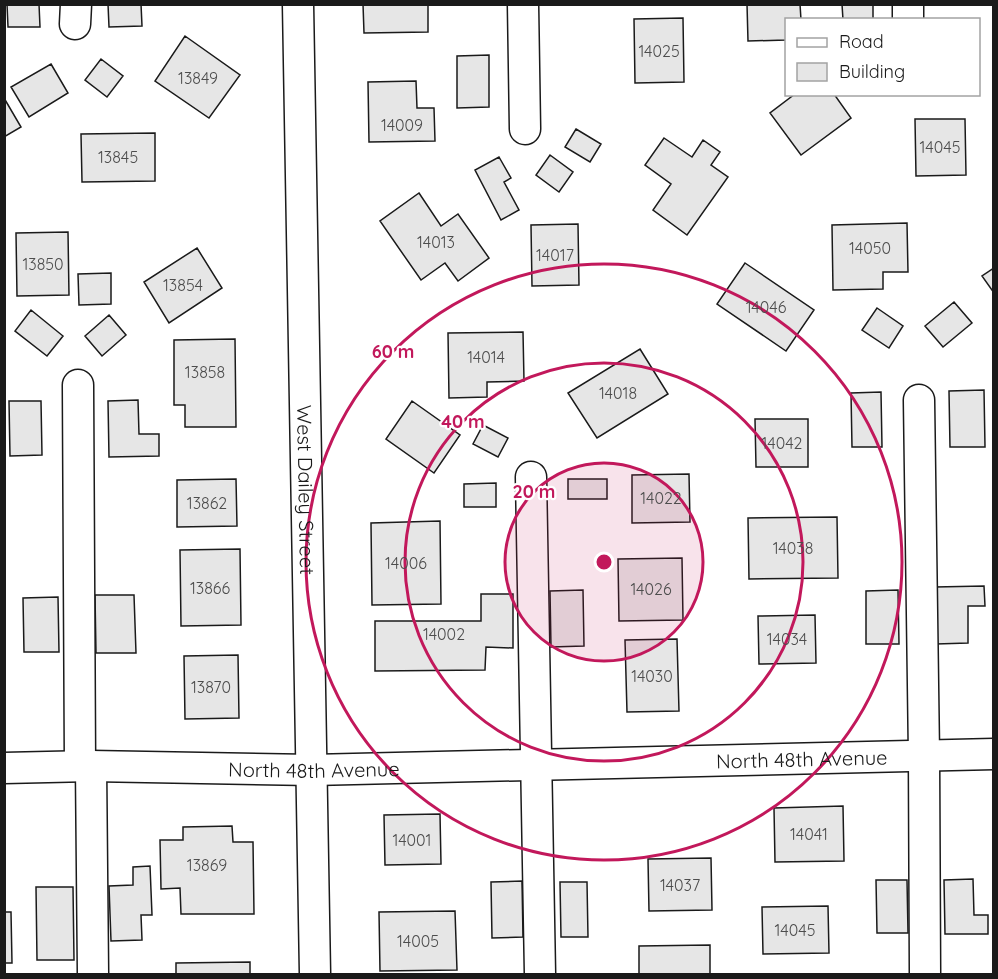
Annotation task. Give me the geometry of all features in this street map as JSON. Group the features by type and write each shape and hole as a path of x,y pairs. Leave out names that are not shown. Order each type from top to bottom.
{"street":[{"name":"West Dailey Street","path":"298,4 315,975"},
{"path":"523,4 525,129"},
{"path":"78,385 85,766 93,975"},
{"path":"919,400 925,975"},
{"path":"531,477 540,975"},
{"name":"North 48th Avenue","path":"4,768 85,766 312,770 993,754"}],"building":[{"path":"7,4 39,4 40,27 8,27"},
{"path":"108,4 141,4 142,26 109,27"},
{"path":"363,4 428,4 428,32 364,33"},
{"path":"747,4 800,4 801,18 785,18 785,40 748,41"},
{"path":"842,4 873,4 873,18 843,18"},
{"path":"683,18 684,82 635,83 634,19"},
{"path":"185,36 240,75 209,118 155,81"},
{"path":"489,55 489,107 457,108 457,56"},
{"path":"101,59 123,76 107,97 85,80"},
{"path":"51,64 68,93 29,117 11,87"},
{"path":"416,81 417,108 434,108 435,141 369,142 368,82"},
{"path":"792,96 835,96 851,118 801,155 770,113"},
{"path":"4,98 21,127 4,137"},
{"path":"915,119 965,119 966,175 916,176"},
{"path":"576,129 601,144 590,162 565,147"},
{"path":"155,133 155,181 82,182 81,134"},
{"path":"664,138 692,157 703,140 720,152 711,165 728,177 687,235 653,210 671,184 645,165"},
{"path":"550,155 573,172 559,192 536,175"},
{"path":"499,157 511,178 504,182 519,210 501,220 475,170"},
{"path":"419,193 441,226 458,214 489,258 458,281 445,263 421,280 380,221"},
{"path":"907,223 908,272 883,272 883,289 833,290 832,225"},
{"path":"578,224 579,285 532,286 531,225"},
{"path":"68,232 69,295 17,296 16,233"},
{"path":"197,248 222,288 169,323 144,282"},
{"path":"745,263 814,310 786,351 717,304"},
{"path":"994,268 994,293 982,276"},
{"path":"111,273 111,304 79,305 78,274"},
{"path":"954,302 972,323 943,347 925,326"},
{"path":"877,308 903,326 889,348 862,330"},
{"path":"31,310 63,336 47,356 15,331"},
{"path":"109,315 126,335 102,356 85,336"},
{"path":"523,332 524,381 487,382 487,397 449,398 448,333"},
{"path":"235,339 236,427 185,427 185,405 174,405 174,340"},
{"path":"640,349 668,394 597,438 568,393"},
{"path":"984,390 985,447 950,447 949,391"},
{"path":"881,392 882,447 852,447 851,393"},
{"path":"138,400 139,434 159,434 159,456 109,457 108,401"},
{"path":"9,401 41,401 42,455 10,456"},
{"path":"412,401 460,435 434,473 386,439"},
{"path":"755,419 808,419 808,467 756,467"},
{"path":"483,425 508,438 498,457 473,444"},
{"path":"689,474 690,522 632,523 632,475"},
{"path":"236,479 237,526 177,527 177,480"},
{"path":"568,479 607,479 607,499 568,499"},
{"path":"496,483 496,507 464,507 464,484"},
{"path":"837,517 838,578 749,579 748,518"},
{"path":"440,521 441,604 372,605 371,523"},
{"path":"240,549 241,625 181,626 180,550"},
{"path":"682,558 683,620 619,621 618,559"},
{"path":"984,586 985,606 968,606 968,643 936,644 935,587"},
{"path":"583,590 584,646 551,647 550,591"},
{"path":"898,590 899,644 866,644 866,591"},
{"path":"481,594 513,594 513,648 486,647 485,670 375,671 375,621 481,621"},
{"path":"95,595 134,595 136,653 96,653"},
{"path":"58,597 59,652 24,652 23,598"},
{"path":"815,615 816,663 759,664 758,616"},
{"path":"677,639 679,711 627,712 625,640"},
{"path":"238,655 239,718 185,719 184,656"},
{"path":"843,806 844,861 775,862 774,808"},
{"path":"440,814 441,864 385,865 384,815"},
{"path":"232,826 233,842 253,842 254,914 181,914 180,888 161,889 160,840 183,840 183,827"},
{"path":"711,858 712,910 649,911 648,859"},
{"path":"150,866 152,915 141,915 142,940 111,941 109,886 133,885 133,867"},
{"path":"973,879 974,915 988,915 988,934 945,934 944,880"},
{"path":"876,880 907,880 908,933 877,933"},
{"path":"522,881 523,937 492,938 491,882"},
{"path":"560,882 587,882 588,937 561,937"},
{"path":"36,887 73,887 74,960 37,960"},
{"path":"828,906 829,953 763,954 762,907"},
{"path":"455,911 457,970 380,971 379,912"},
{"path":"4,912 11,912 12,963 4,963"},
{"path":"710,945 710,974 639,974 639,946"},
{"path":"250,962 250,974 176,974 176,963"}]}
